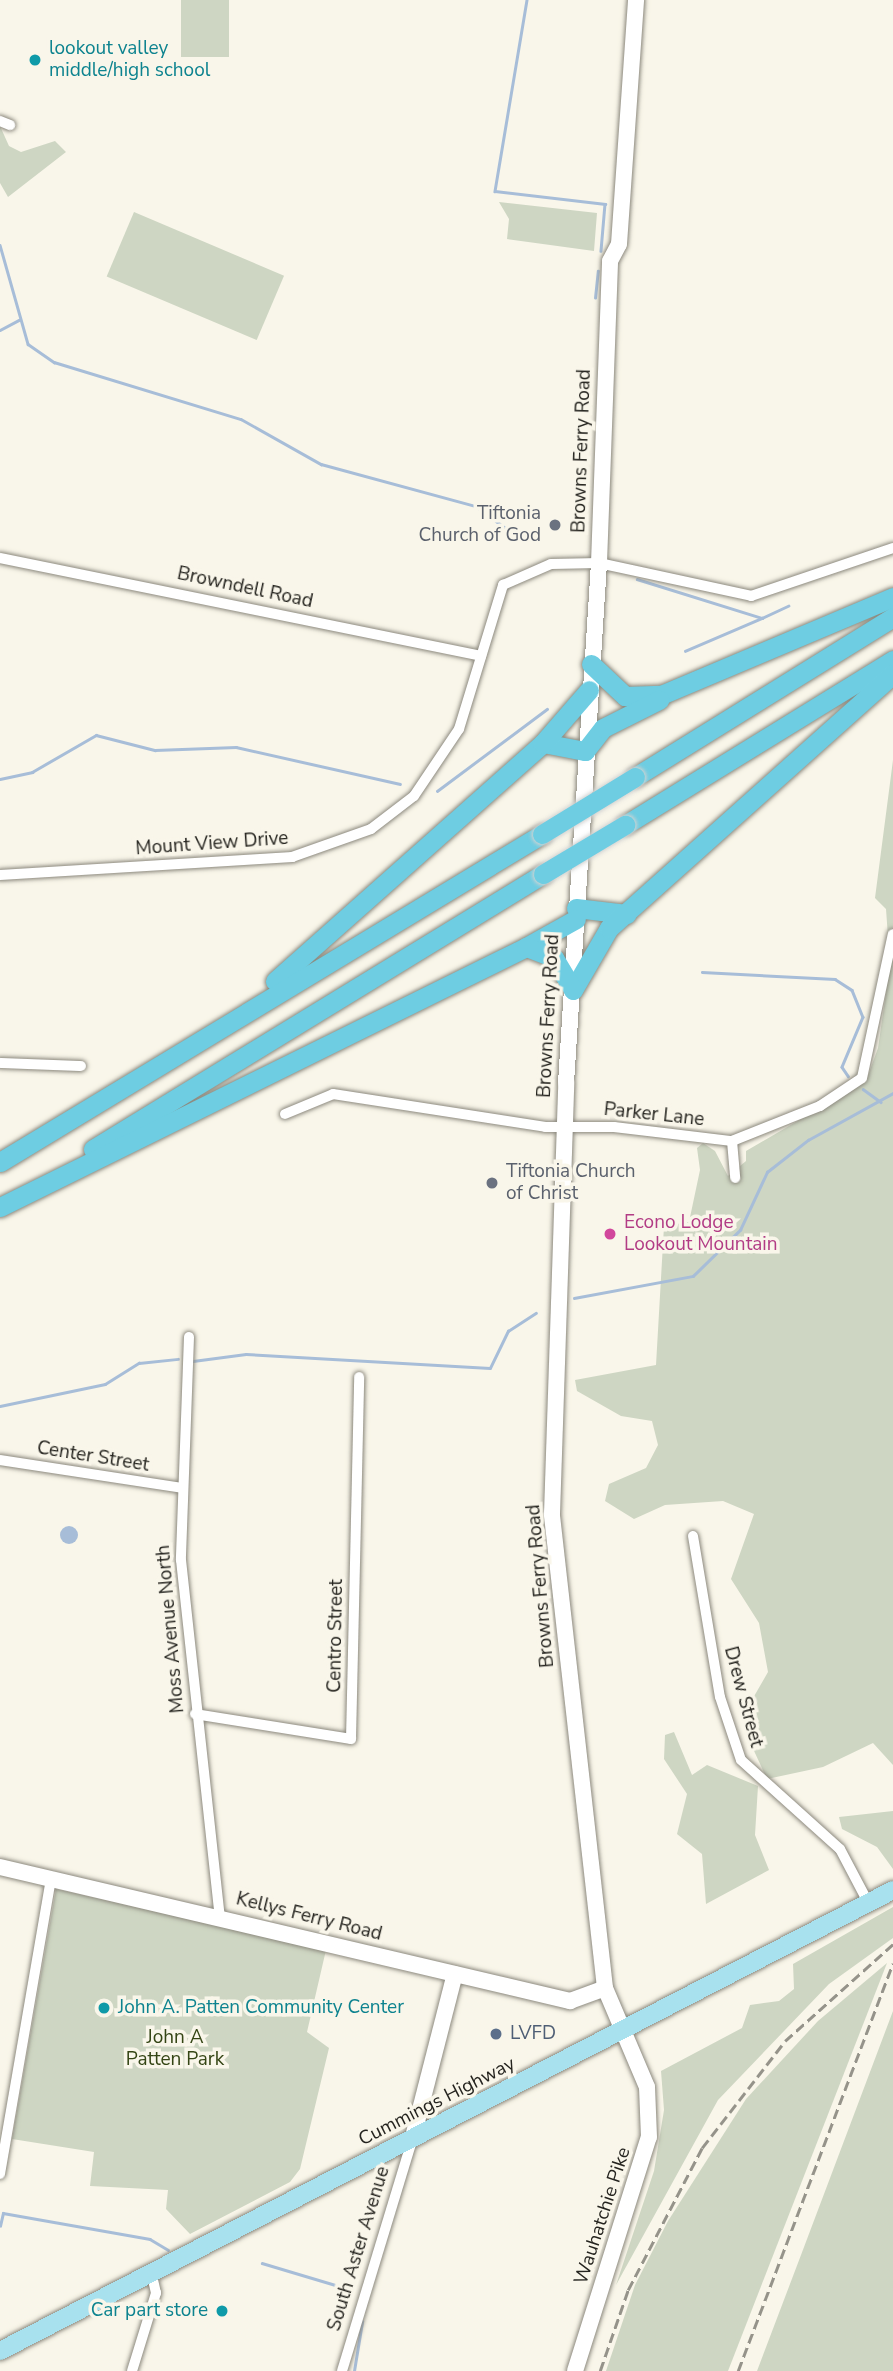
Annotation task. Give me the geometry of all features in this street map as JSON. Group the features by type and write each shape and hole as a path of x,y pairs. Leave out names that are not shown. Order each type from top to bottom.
{"highway":[{"path":"543,743 585,751 603,728 690,685 893,597"},
{"path":"0,1162 542,834 893,617"},
{"path":"0,1206 893,660"},
{"path":"591,664 625,696 690,685"},
{"path":"526,947 554,958 573,990 609,928 893,674"},
{"path":"233,1019 543,743 589,690"},
{"path":"0,1206 526,947 576,913 627,914"}],"main road":[{"name":"Cummings Highway","path":"0,2351 152,2275 413,2137 625,2031 893,1890"}],"street":[{"name":"Browns Ferry Road","path":"625,2031 605,1988 552,1514 564,1123 585,751 599,563 610,261 619,244 636,0"},
{"name":"Mount View Drive","path":"0,875 282,858 348,840 414,796 458,729 503,585 551,564 599,563 751,596 893,548"},
{"name":"Browndell Road","path":"0,558 481,656"},
{"name":"Parker Lane","path":"285,1114 333,1094 545,1127 564,1123 732,1142 820,1106 862,1078 893,934"},
{"path":"0,1063 81,1066"},
{"path":"732,1142 735,1178"},
{"name":"Moss Avenue North","path":"189,1338 181,1489 181,1560 195,1714 220,1917"},
{"name":"Centro Street","path":"195,1714 351,1739 359,1377"},
{"name":"Center Street","path":"0,1460 181,1489"},
{"name":"Drew Street","path":"693,1536 720,1697 741,1760 834,1841 868,1902"},
{"name":"Kellys Ferry Road","path":"0,1867 570,2001 605,1988"},
{"path":"0,2175 51,1880"},
{"path":"413,2137 455,1974"},
{"name":"Wauhatchie Pike","path":"575,2371 649,2137 647,2087 625,2031"},
{"name":"South Aster Avenue","path":"342,2371 413,2137"},
{"path":"132,2371 156,2293 152,2275"}],"green space":[{"path":"181,0 229,0 229,57 181,57"},
{"path":"0,126 9,146 21,152 55,141 66,152 8,197 0,183"},
{"path":"499,202 597,213 594,251 507,239 509,219"},
{"path":"134,212 284,276 257,340 107,276"},
{"path":"893,760 893,1765 873,1743 823,1767 767,1779 749,1740 749,1705 768,1672 759,1623 731,1579 754,1514 723,1501 665,1505 634,1519 605,1501 609,1484 646,1468 658,1445 652,1421 621,1416 577,1391 575,1380 656,1365 664,1226 689,1222 700,1170 697,1148 703,1143 715,1151 728,1176 746,1161 746,1151 866,1081 878,1048 890,965 886,909 875,898"},
{"path":"674,1732 692,1775 707,1765 758,1786 755,1835 769,1870 706,1904 702,1854 677,1834 687,1794 664,1759 665,1735"},
{"path":"893,1811 893,1869 877,1847 842,1829 839,1817"},
{"name":"John A Patten Park","path":"56,1889 326,1950 307,2032 329,2048 300,2169 290,2182 190,2234 166,2209 168,2190 90,2186 94,2152 12,2139"},
{"path":"893,1907 893,1938 829,1984 718,2100 616,2285 654,2171 664,2110 661,2071 742,2028 750,2005 779,2001 794,1989 793,1964"},
{"path":"887,1963 728,2371 606,2371 635,2285 668,2221 746,2099 818,2021"},
{"path":"893,2011 893,2371 757,2371 801,2255"}],"water":[{"path":"69,1526 75,1529 78,1535 75,1541 69,1544 63,1541 60,1535 63,1529"}],"waterway":[{"path":"527,0 495,191 605,204 601,251"},
{"path":"0,245 28,344 54,362 241,419 321,464 476,506 520,539"},
{"path":"595,298 598,271"},
{"path":"0,330 19,320"},
{"path":"637,579 762,618 788,606"},
{"path":"685,651 762,618"},
{"path":"437,791 547,709"},
{"path":"0,779 32,772 96,735 155,750 236,747 400,784"},
{"path":"702,972 835,979 852,990 863,1017 842,1067 848,1076"},
{"path":"863,1089 881,1102"},
{"path":"574,1298 693,1276 740,1230 767,1172 808,1140 893,1093"},
{"path":"193,1361 246,1354 490,1368 508,1331 536,1313"},
{"path":"0,1406 105,1384 139,1363 178,1359"},
{"path":"0,2226 3,2213 150,2239 168,2250"},
{"path":"262,2263 342,2287"},
{"path":"354,2371 362,2322"}],"railway":[{"path":"600,2371 628,2290 702,2148 785,2041 893,1944"},
{"path":"738,2371 893,1964"}],"place":[{"name":"lookout valley middle/high school","path":"35,60"},
{"name":"Tiftonia Church of God","path":"555,525"},
{"name":"Tiftonia Church of Christ","path":"492,1183"},
{"name":"Econo Lodge Lookout Mountain","path":"610,1234"},
{"name":"John A. Patten Community Center","path":"104,2008"},
{"name":"LVFD","path":"496,2034"},
{"name":"Car part store","path":"222,2311"}]}
